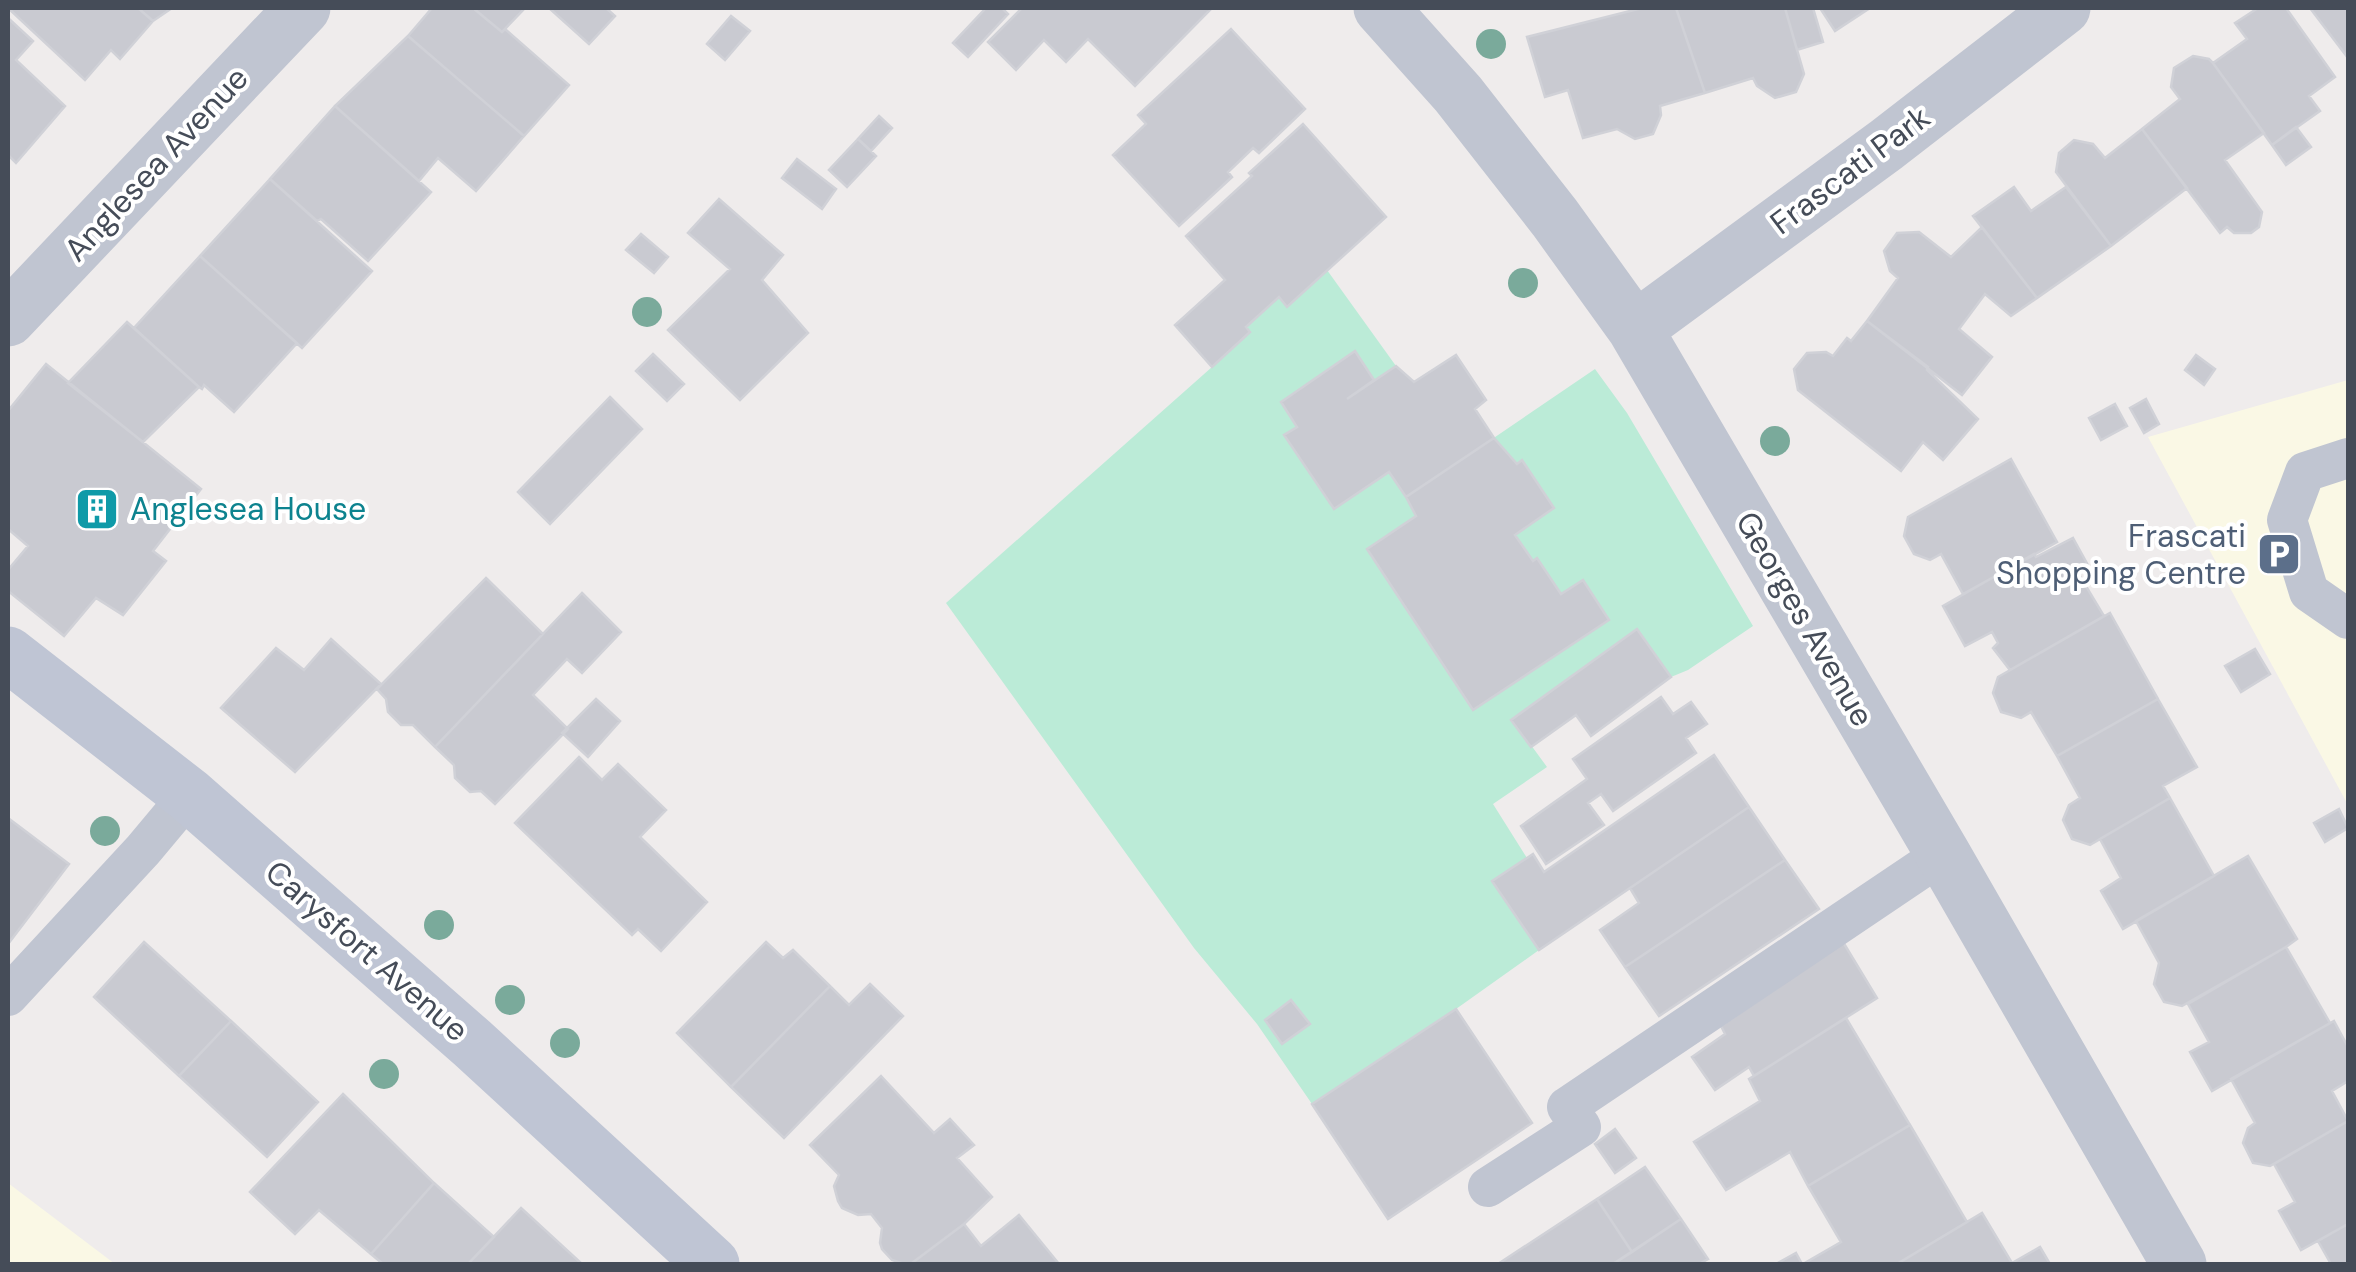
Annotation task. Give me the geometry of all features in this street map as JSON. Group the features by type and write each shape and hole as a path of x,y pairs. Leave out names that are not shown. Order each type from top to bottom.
{"main road":[{"name":"Carysfort Avenue","path":"8,654 189,795 472,1042 712,1264"}],"street":[{"name":"Anglesea Avenue","path":"8,319 303,8"},
{"name":"Georges Avenue","path":"1381,8 1458,94 1555,218 1635,330 2178,1264"},
{"name":"Frascati Park","path":"1635,330 2063,8"}],"lane":[{"path":"2348,458 2305,472 2287,520 2310,592 2348,619"},
{"path":"8,996 189,795"},
{"path":"1488,1187 1580,1127 1567,1108 1943,854"}],"shaded area":[{"name":"Frascati Shopping Centre","path":"2348,380 2348,805 2148,437"},
{"path":"8,1183 115,1264 8,1264"}],"green space":[{"path":"1327,270 1396,366 1371,383 1374,379 1355,351 1281,402 1297,427 1285,435 1389,472 1407,497 1595,369 1627,413 1753,626 1688,670 1671,677 1636,629 1512,719 1547,767 1493,804 1527,858 1539,950 1312,1104 1257,1024 1194,948 946,603 1212,367 1250,332 1246,327 1279,297 1287,306"}],"building":[{"path":"8,8 138,8 153,21 120,59 111,50 85,80"},
{"path":"138,8 172,8 153,21"},
{"path":"432,8 473,8 502,32 505,29 569,85 524,136 408,36"},
{"path":"473,8 525,8 502,32"},
{"path":"549,8 606,8 615,16 589,44"},
{"path":"986,8 1002,8 1008,14 968,57 953,43"},
{"path":"1022,8 1210,10 1135,86 1088,39 1066,62 1044,40 1016,70 988,42"},
{"path":"1642,8 1676,8 1705,93 1660,106 1661,115 1653,134 1635,139 1617,129 1583,138 1568,90 1545,97 1527,37"},
{"path":"1676,8 1785,8 1804,74 1796,92 1775,98 1757,86 1753,78 1705,93"},
{"path":"1785,8 1813,8 1823,42 1797,50"},
{"path":"1820,8 1870,8 1835,31"},
{"path":"2258,8 2286,8 2335,77 2309,96 2320,111 2272,145 2213,63 2247,39 2235,23"},
{"path":"2310,8 2348,8 2348,58"},
{"path":"731,16 750,31 725,60 707,44"},
{"path":"8,18 33,41 16,60 65,106 16,163 8,155"},
{"path":"1231,29 1305,109 1259,153 1253,148 1228,172 1232,177 1179,226 1113,155 1146,124 1138,115"},
{"path":"408,36 524,136 476,191 438,158 419,181 335,106"},
{"path":"2193,56 2213,63 2264,133 2225,160 2262,212 2259,227 2251,233 2234,233 2227,227 2220,233 2142,129 2180,99 2171,87 2174,68"},
{"path":"335,106 431,192 368,261 270,179"},
{"path":"879,116 892,128 871,151 858,139"},
{"path":"1303,124 1386,217 1287,307 1279,297 1246,327 1250,332 1212,367 1175,325 1225,280 1186,236"},
{"path":"2296,127 2311,147 2286,165 2272,145"},
{"path":"2142,129 2187,188 2111,246 2056,172 2059,153 2074,140 2093,144 2105,158"},
{"path":"858,139 876,156 847,187 829,170"},
{"path":"797,159 836,189 822,209 782,178"},
{"path":"270,179 372,271 302,348 200,256"},
{"path":"2014,187 2031,211 2066,187 2111,246 2037,298 1973,216"},
{"path":"719,199 783,255 762,280 808,333 740,400 668,330 730,269 688,233"},
{"path":"1982,227 2037,298 2011,316 1985,294 1959,329 1992,357 1962,395 1867,321 1898,278 1890,271 1884,251 1897,233 1919,232 1951,257"},
{"path":"641,234 668,257 654,273 626,250"},
{"path":"200,256 297,343 234,412 204,385 199,387 134,328"},
{"path":"1867,321 1928,367 1978,419 1943,460 1923,442 1901,471 1798,390 1794,369 1807,353 1826,352 1833,356"},
{"path":"127,322 199,387 143,442 68,383"},
{"path":"1355,351 1374,380 1347,399 1396,366 1414,382 1456,355 1486,400 1475,409 1494,438 1406,497 1389,472 1334,509 1284,435 1297,427 1281,402"},
{"path":"653,354 684,384 667,401 636,371"},
{"path":"2196,355 2215,369 2204,385 2185,370"},
{"name":"Anglesea House","path":"46,364 201,489 153,551 166,561 123,615 96,598 64,636 8,591 8,570 28,546 8,529 8,411"},
{"path":"610,397 642,429 550,524 518,492"},
{"path":"2146,399 2159,424 2144,433 2130,408"},
{"path":"2115,404 2127,426 2101,440 2089,418"},
{"path":"1494,438 1517,464 1522,460 1554,508 1515,535 1533,561 1537,558 1561,594 1583,580 1609,620 1473,710 1367,549 1416,516 1406,497"},
{"path":"2011,459 2057,542 1963,594 1941,554 1930,560 1914,554 1904,536 1908,517"},
{"path":"2073,538 2089,567 2078,573 2104,616 2010,670 1993,648 1998,643 1992,632 1965,646 1943,606 2034,554 2036,557"},
{"path":"486,578 543,634 435,747 413,725 401,725 388,712 386,699 377,689"},
{"path":"582,593 621,632 582,673 567,659 533,695 568,729 495,804 481,791 470,792 455,778 454,765 435,747"},
{"path":"2110,613 2158,699 2057,756 2031,712 2021,718 2001,712 1993,693 1998,677"},
{"path":"1637,629 1671,677 1591,736 1576,715 1531,747 1511,720"},
{"path":"331,639 381,684 295,772 221,708 276,648 304,670"},
{"path":"2255,649 2270,674 2241,692 2225,666"},
{"path":"1661,697 1673,714 1691,702 1707,724 1686,738 1696,753 1613,811 1601,794 1588,803 1604,825 1546,864 1521,826 1587,779 1573,759"},
{"path":"596,699 620,721 588,757 562,733"},
{"path":"2158,699 2197,767 2163,786 2170,798 2090,845 2072,839 2063,820 2069,805 2080,798 2057,756"},
{"path":"1714,755 1749,807 1539,950 1492,881 1533,854 1544,872"},
{"path":"579,757 602,780 618,764 666,810 640,837 707,902 661,951 638,929 632,935 515,823"},
{"path":"2170,798 2214,876 2123,929 2101,891 2121,878 2100,839"},
{"path":"1749,807 1785,860 1625,967 1600,930 1639,903 1630,888"},
{"path":"2339,809 2348,828 2325,842 2314,823"},
{"path":"8,818 69,864 8,944"},
{"path":"2248,856 2297,939 2182,1006 2164,1002 2154,984 2159,963 2136,921"},
{"path":"1785,860 1819,909 1659,1016 1625,967"},
{"path":"144,942 231,1021 179,1076 94,997"},
{"path":"766,942 783,958 793,950 830,986 731,1087 677,1033"},
{"path":"1843,942 1877,998 1754,1076 1749,1067 1715,1090 1692,1057 1725,1034 1721,1026"},
{"path":"2286,947 2330,1023 2212,1091 2190,1052 2209,1042 2188,1004"},
{"path":"870,984 903,1016 784,1138 731,1087 830,986 849,1005"},
{"path":"1291,1000 1310,1024 1282,1044 1265,1020"},
{"path":"1456,1009 1532,1123 1388,1219 1312,1104"},
{"path":"1846,1018 1910,1125 1808,1186 1790,1152 1726,1190 1694,1142 1760,1101 1749,1079"},
{"path":"231,1021 318,1102 267,1157 179,1076"},
{"path":"2334,1021 2348,1047 2348,1081 2332,1091 2348,1121 2270,1166 2253,1163 2243,1143 2248,1128 2255,1123 2231,1079"},
{"path":"881,1076 934,1133 950,1119 974,1145 957,1158 992,1197 964,1224 912,1263 892,1260 882,1249 882,1228 871,1214 858,1215 842,1208 834,1186 839,1175 810,1145"},
{"path":"343,1094 434,1183 371,1254 319,1210 295,1234 250,1192"},
{"path":"2348,1121 2348,1224 2301,1250 2279,1211 2295,1202 2274,1164"},
{"path":"1910,1125 1967,1222 1897,1264 1803,1264 1841,1242 1808,1186"},
{"path":"1615,1129 1636,1158 1615,1173 1595,1144"},
{"path":"1645,1167 1681,1219 1632,1252 1597,1199"},
{"path":"434,1183 494,1237 468,1264 383,1264 371,1254"},
{"path":"1597,1199 1632,1252 1613,1264 1498,1264"},
{"path":"521,1208 582,1264 468,1264"},
{"path":"1982,1213 2012,1263 1897,1264"},
{"path":"1019,1215 1059,1264 912,1263 964,1224 981,1246"},
{"path":"1681,1219 1708,1259 1699,1264 1613,1264"},
{"path":"2348,1224 2348,1264 2331,1264 2318,1241"},
{"path":"2040,1247 2050,1264 2010,1264 2012,1263"},
{"path":"1796,1253 1802,1264 1776,1264"}],"place":[{"name":"Anglesea House","path":"97,509"},
{"name":"Frascati Shopping Centre","path":"2279,554"}]}
